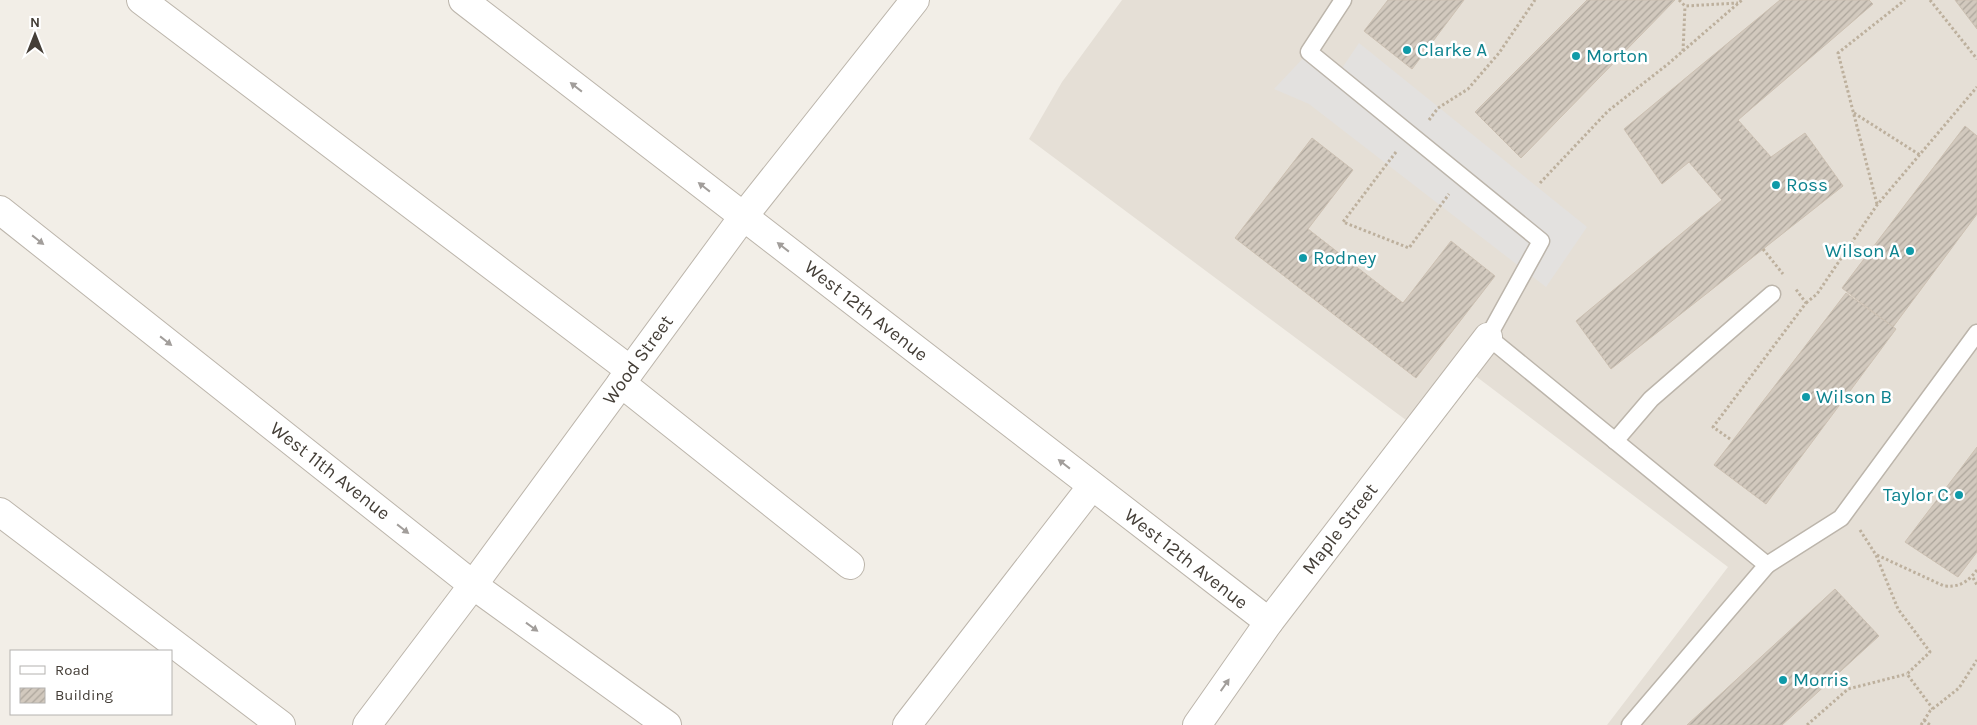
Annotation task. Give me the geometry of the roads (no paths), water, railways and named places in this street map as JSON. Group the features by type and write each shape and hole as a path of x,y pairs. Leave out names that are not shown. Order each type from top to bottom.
{"street":[{"path":"141,0 625,377 850,565"},
{"name":"West 12th Avenue","path":"463,0 1269,622"},
{"name":"Wood Street","path":"367,725 473,585 743,217 915,0"},
{"name":"West 11th Avenue","path":"0,210 473,585 667,725"},
{"name":"Maple Street","path":"1197,725 1269,622 1488,337"},
{"path":"907,725 1092,486"},
{"path":"0,512 281,725"}],"lane":[{"path":"1343,0 1309,52 1541,242 1488,337 1767,564"},
{"path":"1615,441 1651,399 1772,294"},
{"path":"1630,725 1767,564 1841,518 1977,333"}],"place":[{"name":"Clarke A","path":"1407,50"},
{"name":"Morton","path":"1576,56"},
{"name":"Ross","path":"1776,185"},
{"name":"Wilson A","path":"1910,251"},
{"name":"Rodney","path":"1303,258"},
{"name":"Wilson B","path":"1806,397"},
{"name":"Taylor C","path":"1959,495"},
{"name":"Morris","path":"1783,680"}]}
